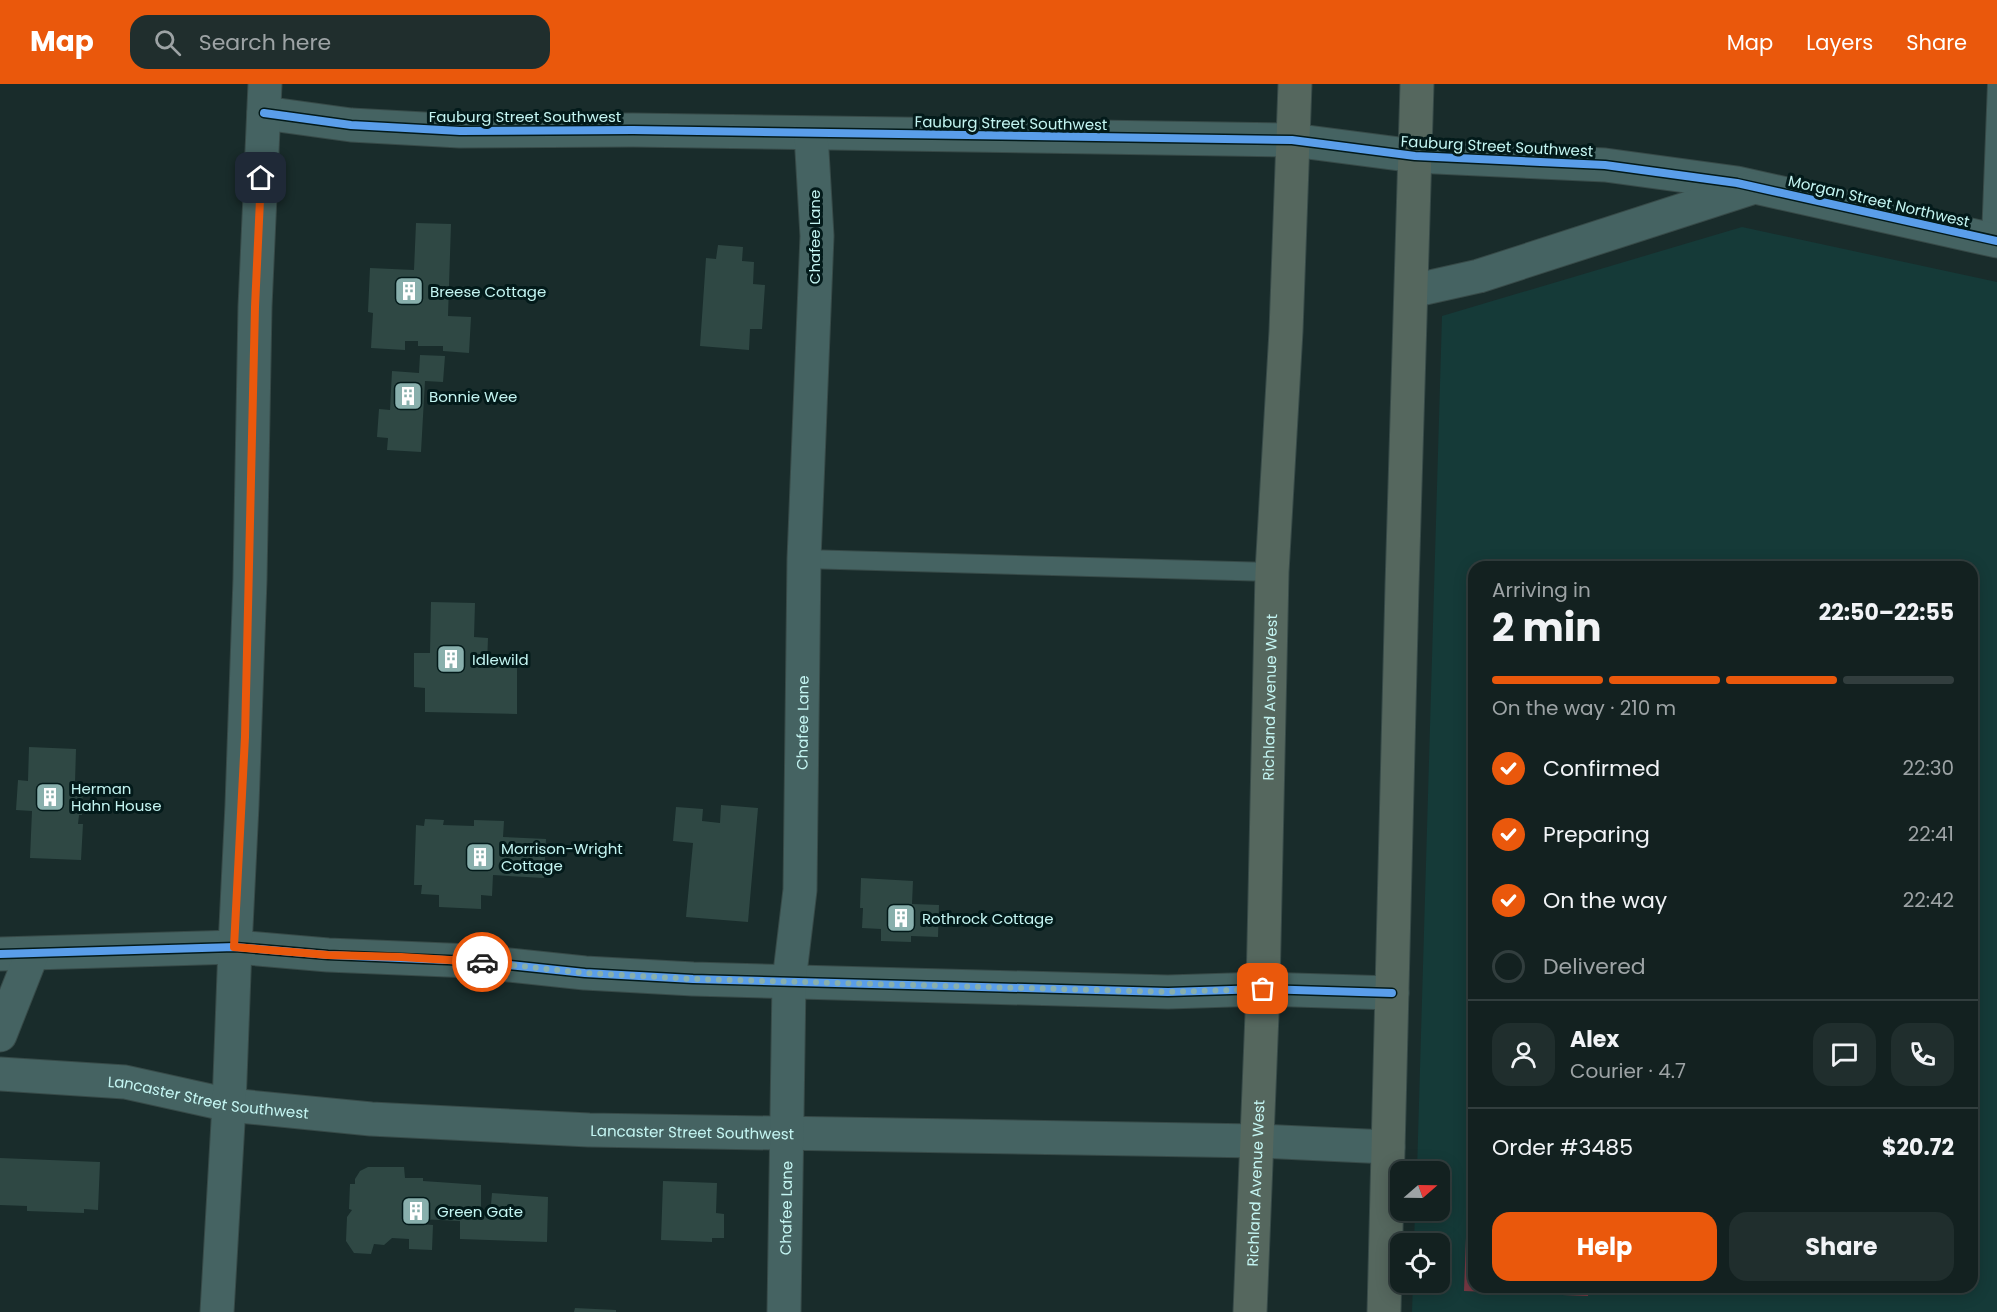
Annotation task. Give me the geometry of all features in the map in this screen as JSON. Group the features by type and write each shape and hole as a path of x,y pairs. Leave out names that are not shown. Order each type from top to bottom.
{"main road":[{"name":"Richland Avenue West","path":"1250,1312 1263,989 1272,572 1286,331 1295,84"},
{"path":"1384,1312 1402,574 1417,84"}],"street":[{"name":"Fauburg Street Southwest","path":"265,98 351,125 460,131 633,130 1292,141 1415,156 1605,165 1756,187"},
{"path":"217,1312 243,793 250,591 255,307 265,98"},
{"name":"Chafee Lane","path":"784,1312 789,981 800,890 804,559 817,236 811,134"},
{"name":"Morgan Street Northwest","path":"1756,187 1994,240"},
{"path":"1412,291 1479,276 1756,187"},
{"path":"0,954 234,947 328,955 471,961 585,973 693,979 1168,992 1263,989 1392,993"},
{"path":"0,1035 32,954"},
{"name":"Lancaster Street Southwest","path":"0,1074 125,1082 229,1105 371,1119 589,1130 1257,1141 1388,1147"}],"lane":[{"path":"1994,240 1997,84"},
{"path":"804,559 1272,572"}],"shaded area":[{"path":"1742,227 1997,282 1997,1312 1412,1312 1413,1293 1450,1293 1450,1233 1414,1233 1415,1221 1450,1221 1450,1161 1417,1161 1442,316"},
{"path":"1466,1237 1468,1237 1468,1291 1464,1291"},
{"path":"1514,1293 1588,1293 1588,1296"}],"building":[{"name":"Breese Cottage","path":"416,223 451,224 448,316 471,317 469,353 443,351 443,346 418,346 418,341 405,341 405,350 371,348 373,313 368,312 370,268 414,270"},
{"path":"718,245 743,247 742,261 754,262 753,284 765,285 762,329 750,329 749,350 700,346 706,258 716,259"},
{"name":"Bonnie Wee","path":"420,355 445,356 443,382 425,381 421,452 387,450 388,438 377,437 379,409 390,410 392,371 419,373"},
{"name":"Idlewild","path":"431,602 475,603 474,637 488,638 487,664 517,665 517,714 425,712 425,688 414,687 414,653 430,653"},
{"name":"Herman Hahn House","path":"29,747 76,749 75,783 83,784 82,815 79,815 78,824 83,824 81,860 30,858 32,811 16,810 18,780 28,781"},
{"path":"721,805 758,808 748,922 686,917 693,843 673,841 676,807 703,809 702,821 720,823"},
{"name":"Morrison-Wright Cottage","path":"425,819 444,820 443,825 474,826 474,820 504,821 503,837 546,839 544,878 493,875 492,896 481,895 481,909 439,907 439,895 421,894 422,885 414,885 416,825 424,826"},
{"name":"Rothrock Cottage","path":"861,878 913,881 912,904 939,905 938,937 911,936 911,942 881,941 881,929 862,928"},
{"path":"0,1158 100,1162 98,1210 84,1209 84,1213 27,1211 27,1206 0,1205"},
{"name":"Green Gate","path":"368,1167 404,1167 405,1178 481,1185 481,1215 490,1216 492,1193 548,1197 547,1242 460,1239 460,1221 419,1219 419,1224 433,1225 432,1250 409,1249 409,1239 392,1238 384,1245 374,1244 371,1254 354,1253 346,1241 347,1217 352,1210 349,1209 350,1184 355,1184 360,1171"},
{"path":"663,1181 717,1183 716,1213 724,1214 724,1238 712,1238 712,1242 661,1240"},
{"path":"575,1308 616,1310 616,1312 574,1312"}],"cycle path":[{"path":"264,113 351,125 460,131 633,130 1292,140 1415,156 1605,165 1737,183 1997,241"},
{"path":"0,954 235,947 328,955 471,961 585,973 693,979 1168,992 1263,989 1392,993"}],"way so far":[{"path":"482,962 585,973 693,979 1168,992 1263,989"}],"place":[{"name":"Breese Cottage","path":"409,291"},
{"name":"Bonnie Wee","path":"408,396"},
{"name":"Idlewild","path":"451,659"},
{"name":"Herman Hahn House","path":"50,797"},
{"name":"Morrison-Wright Cottage","path":"480,857"},
{"name":"Rothrock Cottage","path":"901,918"},
{"name":"Green Gate","path":"416,1211"}],"route":[{"path":"261,178 255,307 245,737 234,947 328,955 482,962"}]}
